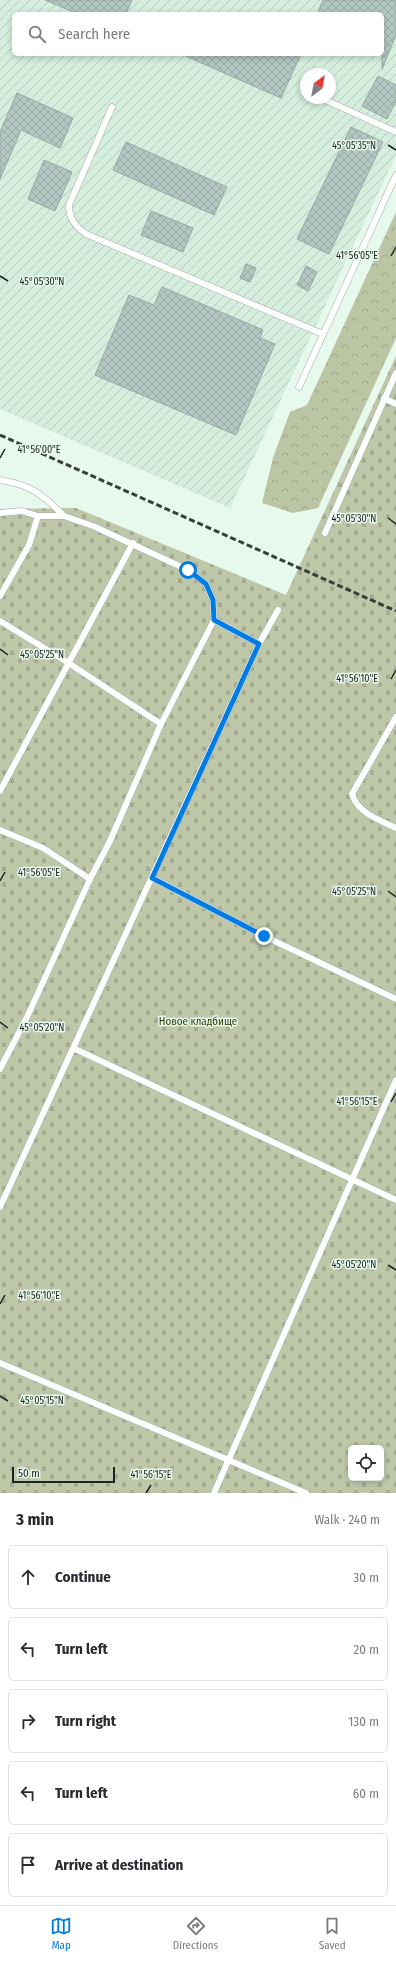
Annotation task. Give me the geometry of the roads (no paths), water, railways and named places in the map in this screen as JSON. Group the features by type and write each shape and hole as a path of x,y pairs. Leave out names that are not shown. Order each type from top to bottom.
{"lane":[{"path":"334,104 396,132"},
{"path":"112,107 68,205 69,216 77,228 86,234 323,334"},
{"path":"299,387 396,175"},
{"path":"325,533 396,373"},
{"path":"384,398 396,404"},
{"path":"0,480 31,488 49,501 64,516"},
{"path":"0,513 22,511 38,516 64,516 94,526 188,570 206,584 213,600 214,620 161,724 110,841 90,878 28,1015 0,1070"},
{"path":"0,596 29,545 38,516"},
{"path":"0,791 67,662 133,543"},
{"path":"0,1207 259,644 278,610"},
{"path":"214,620 259,644"},
{"path":"0,621 67,662 161,724"},
{"path":"396,717 352,794 355,803 370,815 396,828"},
{"path":"0,830 43,848 90,878"},
{"path":"152,878 264,936 396,999"},
{"path":"73,1048 396,1200"},
{"path":"214,1493 396,1080"},
{"path":"0,1363 306,1493"}],"railway":[{"path":"0,435 396,611"}],"park label":[{"name":"Новое кладбище","path":"198,1021"}]}
